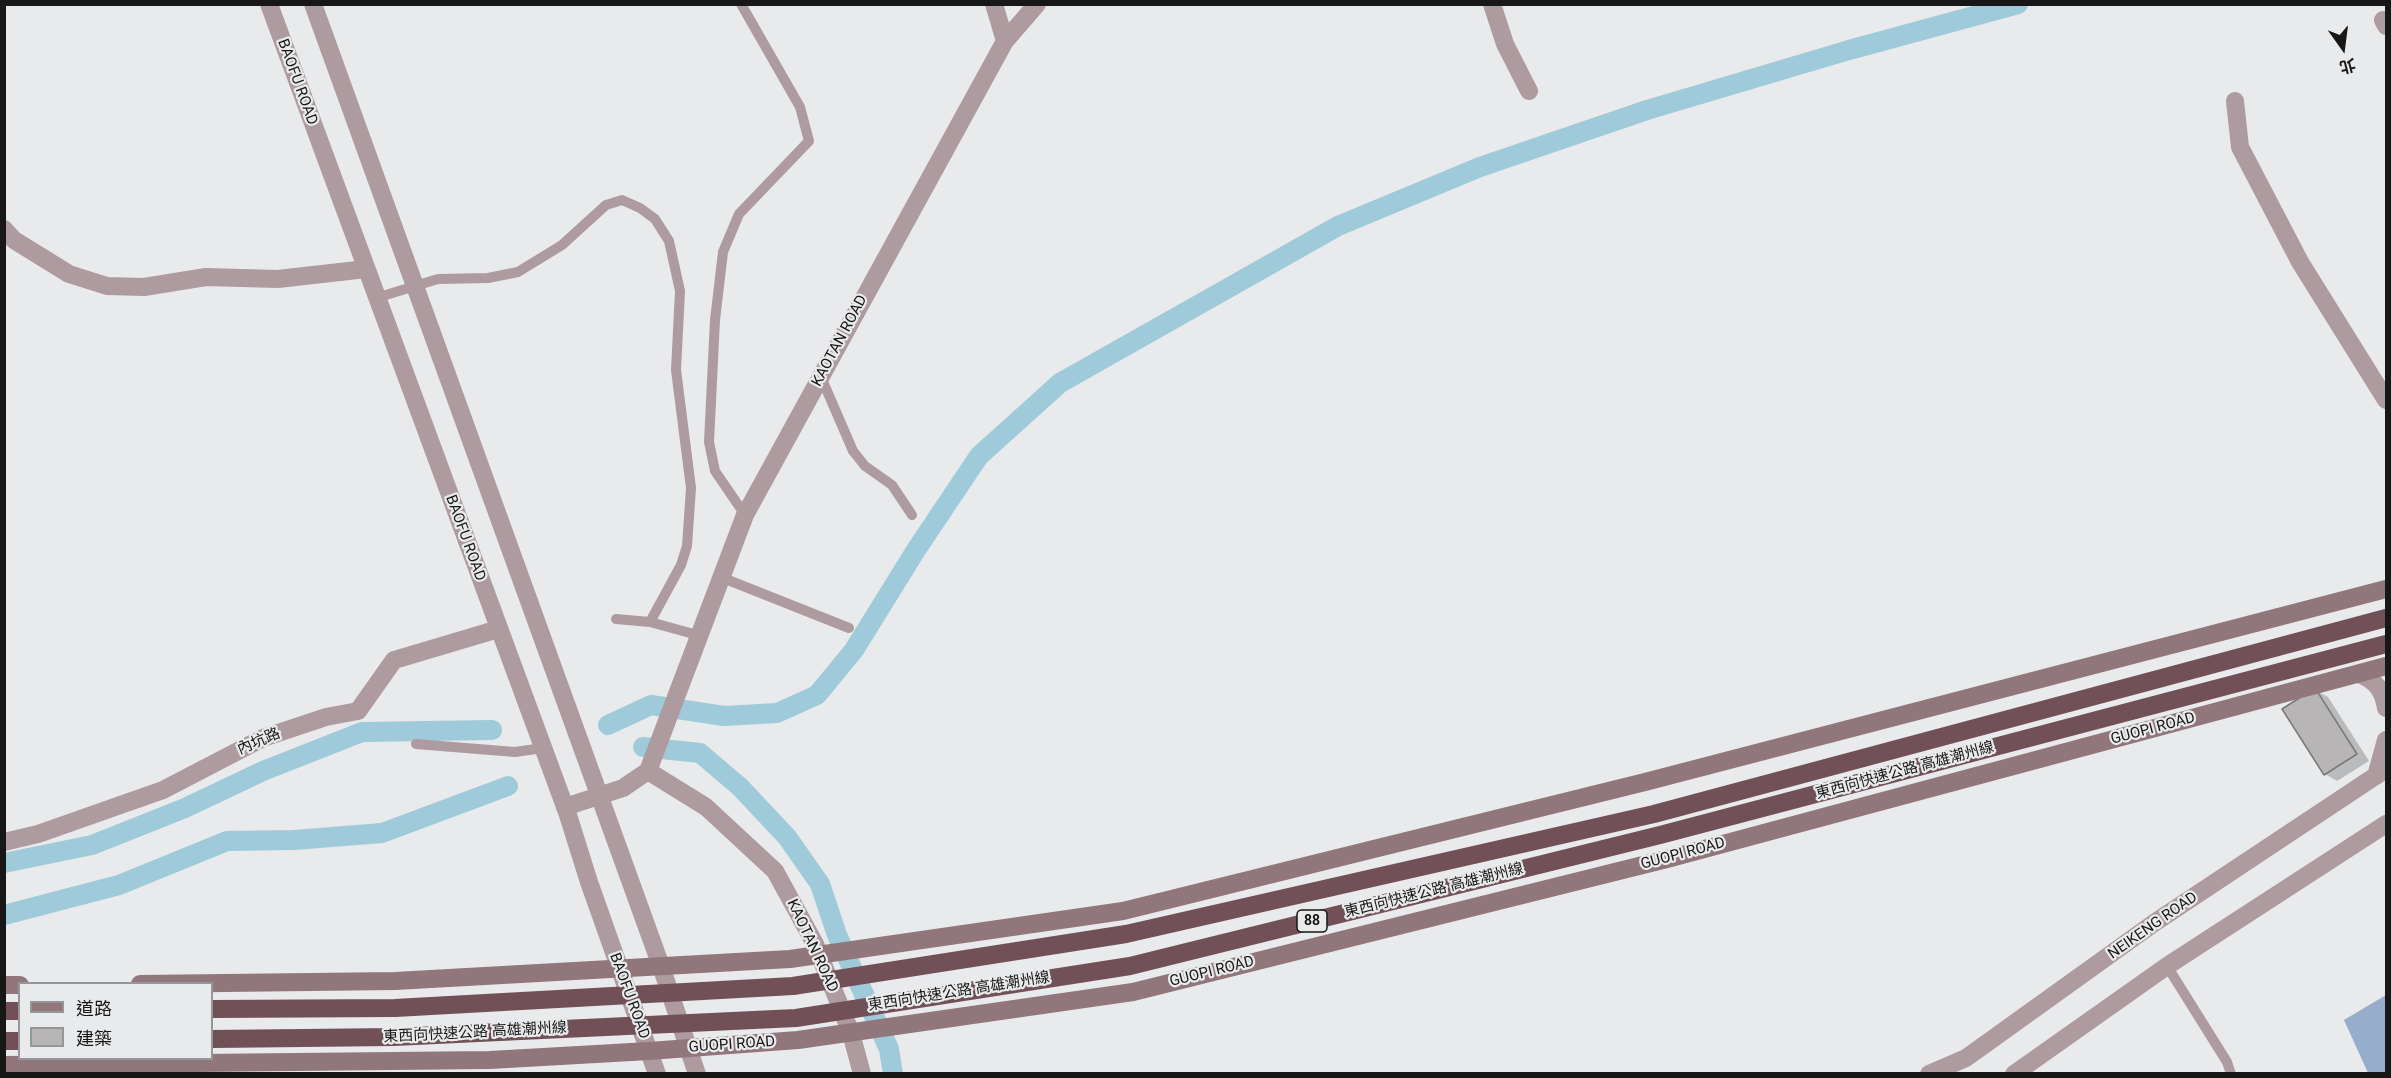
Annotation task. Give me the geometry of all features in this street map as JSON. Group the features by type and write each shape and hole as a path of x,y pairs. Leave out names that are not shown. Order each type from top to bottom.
{"highway":[{"name":"東西向快速公路 高雄潮州線","path":"213,1009 395,1008 793,986 1126,934 1654,814 2386,618"},
{"name":"東西向快速公路 高雄潮州線","path":"213,1039 394,1037 796,1018 1130,966 1660,835 2386,644"}],"main road":[{"path":"213,983 396,981 790,959 1124,911 1645,782 2386,589"},
{"name":"GUOPI ROAD","path":"4,1065 490,1060 649,1051 798,1040 1133,992 1667,859 2386,666"}],"street":[{"name":"BAOFU ROAD","path":"269,4 565,807 657,1074"},
{"path":"313,4 600,796 697,1074"},
{"path":"994,4 1005,41"},
{"name":"KAOTAN ROAD","path":"862,1074 857,1032 824,954 775,871 706,807 651,766 745,514 934,166 1005,41 1037,4"},
{"path":"1492,4 1505,44 1529,91"},
{"path":"2235,101 2240,147 2300,262 2386,400"},
{"path":"4,229 14,240 69,274 107,286 144,287 206,277 278,279 366,269"},
{"name":"內坑路","path":"4,842 38,834 162,790 263,738 326,717 358,711 394,660 498,629"},
{"path":"2359,674 2373,680 2380,688 2386,708"},
{"name":"NEIKENG ROAD","path":"1929,1074 1966,1058 2154,923 2381,773 2386,740"},
{"path":"565,807 623,789 651,766"},
{"path":"2014,1074 2168,966 2386,824"}],"lane":[{"path":"741,4 800,107 809,141 739,214 723,252 715,320 709,442 715,471 745,514"},
{"path":"376,298 438,279 488,278 518,272 562,244 606,205 622,200 640,208 655,219 663,230 675,258 680,291 676,370 691,488 687,546 681,565 650,622"},
{"path":"821,377 853,451 865,466 892,485 912,515"},
{"path":"723,578 849,628"},
{"path":"616,620 650,622 701,636"},
{"path":"416,744 514,752 543,748"},
{"path":"2168,966 2227,1062 2231,1074"}],"shaded area":[{"path":"2386,995 2386,1073 2368,1073 2344,1020"}],"building":[{"path":"2315,688 2357,754 2324,775 2282,709"}],"waterway":[{"path":"608,725 651,705 724,716 777,713 817,695 854,650 916,550 979,456 1060,383 1338,226 1480,167 1647,110 1849,50 2018,4"},
{"path":"4,863 92,845 185,808 263,771 362,732 492,730"},
{"path":"643,747 700,753 740,787 787,837 820,884 837,935 889,1049 893,1074"},
{"path":"4,915 119,885 227,841 294,840 382,833 508,786"}]}
